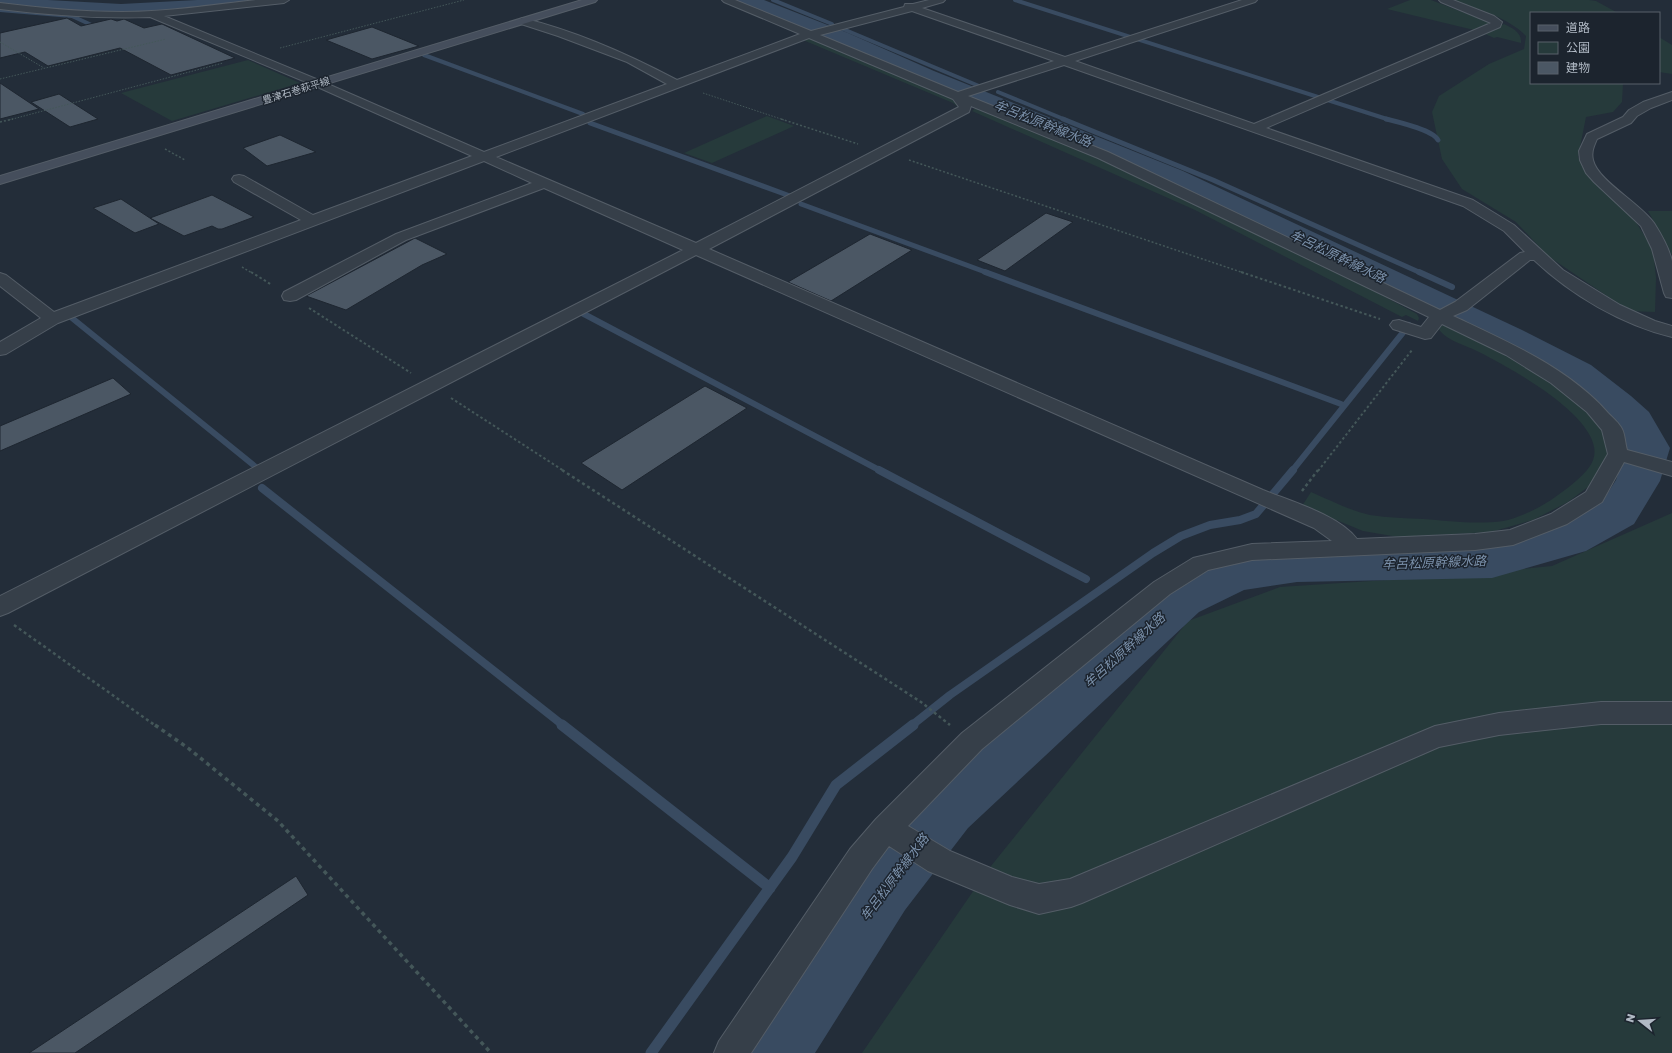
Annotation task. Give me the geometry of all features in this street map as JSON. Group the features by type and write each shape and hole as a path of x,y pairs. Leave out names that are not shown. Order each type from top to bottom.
{"main road":[{"name":"豊津石巻萩平線","path":"0,180 592,0"}],"street":[{"path":"0,3 10,0"},
{"path":"31,0 152,14 284,0"},
{"path":"0,6 63,13 115,10 202,0"},
{"path":"727,0 1103,155 1441,315 1512,351 1558,379 1594,408 1612,429 1624,455 1669,468"},
{"path":"0,350 52,319 810,34 940,0"},
{"path":"959,96 1252,0"},
{"path":"1255,128 1496,25 1497,22 1490,18 1444,0"},
{"path":"897,2 1468,203 1509,228 1557,272 1614,309 1649,325 1672,332"},
{"path":"152,14 193,33 317,84 484,156 695,250 1322,523 1343,536 1350,547"},
{"path":"522,21 562,34 631,60 676,84"},
{"path":"0,607 695,250 965,109 965,106 959,96"},
{"path":"1672,96 1647,106 1632,114 1627,120 1592,137 1585,152 1588,166 1600,180 1630,204 1646,223 1661,249 1672,293"},
{"path":"239,179 278,200 312,221"},
{"path":"290,296 401,237 545,183"},
{"path":"1413,330 1460,306 1526,256 1537,255"},
{"path":"0,278 52,319"},
{"path":"731,1053 861,859 892,832 972,741 1162,588 1201,564 1252,552 1475,542 1513,537 1559,519 1594,497 1624,455"},
{"path":"892,832 938,861 1010,891 1038,899 1071,893 1435,737 1499,724 1601,713 1672,713"}],"path":[{"path":"0,79 193,33"},
{"path":"0,42 45,68"},
{"path":"676,84 884,152 1413,330 1286,508"},
{"path":"222,255 290,296 430,385 921,702 948,723"},
{"path":"13,625 188,748 278,821 491,1053"}],"green space":[{"path":"1410,0 1431,0 1491,23 1474,30 1387,9"},
{"path":"1452,0 1589,0 1596,1 1616,12 1530,12 1530,84 1623,84 1622,102 1613,112 1586,117 1578,157 1601,188 1632,216 1653,249 1656,278 1655,312 1629,311 1548,256 1516,222 1462,189 1442,159 1432,112 1439,96 1489,64 1524,49 1526,36 1519,29 1482,10"},
{"path":"1504,24 1518,33 1521,43 1497,37 1494,38 1483,33"},
{"path":"812,38 952,96 959,108 953,103 803,40"},
{"path":"1660,38 1672,45 1672,74 1660,72"},
{"path":"248,60 300,83 172,121 121,93"},
{"path":"976,108 1092,154 1306,255 1417,314 1419,318 1418,321 1406,315 1402,317 1195,210 972,111"},
{"path":"767,116 794,126 712,163 684,153"},
{"path":"1648,211 1672,211 1672,255"},
{"path":"1446,324 1504,352 1551,383 1598,420 1607,435 1609,450 1602,468 1588,487 1568,502 1533,520 1491,532 1398,537 1363,531 1302,506 1311,492 1370,515 1459,522 1496,522 1517,517 1541,506 1569,487 1582,476 1590,466 1594,454 1593,441 1580,422 1569,410 1540,387 1508,367 1446,336 1438,328"},
{"path":"1672,513 1672,1053 862,1053 987,871 1188,621 1280,587 1448,576 1552,566"}],"building":[{"path":"67,18 81,26 111,19 117,21 124,19 144,28 162,24 235,58 171,75 120,48 48,66 25,52 0,58 0,33"},
{"path":"372,27 419,46 372,59 326,40"},
{"path":"0,83 39,109 0,119"},
{"path":"59,94 98,119 70,127 31,102"},
{"path":"280,135 316,152 267,166 243,148"},
{"path":"212,195 254,217 222,229 212,226 184,236 150,218"},
{"path":"121,199 159,224 135,233 93,208"},
{"path":"1046,213 1073,222 1005,271 977,260"},
{"path":"870,234 912,250 831,301 788,282"},
{"path":"415,238 447,254 422,265 346,310 306,296"},
{"path":"113,378 131,394 0,451 0,426"},
{"path":"705,386 747,408 622,490 581,463"},
{"path":"296,876 308,895 75,1053 29,1053"}],"waterway":[{"name":"牟呂松原幹線水路","path":"0,1 40,6 101,10 141,10 195,7 250,0"},
{"name":"牟呂松原幹線水路","path":"746,0 840,38 925,76 1173,177 1509,338 1577,373 1617,405 1634,421 1648,448 1638,481 1618,513 1569,539 1492,561 1297,565 1234,574 1181,599 946,809 882,888 773,1053"},
{"path":"773,0 832,24"},
{"path":"1015,0 1390,120"},
{"path":"0,10 72,16 98,28"},
{"path":"843,29 979,86"},
{"path":"424,55 583,114"},
{"path":"998,92 1066,120"},
{"path":"1063,119 1213,180 1421,273"},
{"path":"1386,119 1390,120"},
{"path":"1390,120 1423,130 1435,136 1438,140"},
{"path":"590,123 790,196"},
{"path":"801,204 988,273"},
{"path":"985,272 1341,404"},
{"path":"1419,272 1452,287"},
{"path":"582,313 881,471"},
{"path":"72,318 257,468"},
{"path":"1292,471 1409,325"},
{"path":"879,470 1086,579"},
{"path":"911,726 950,695 1153,553 1181,536 1210,525 1240,520 1256,514 1293,470"},
{"path":"262,488 564,726"},
{"path":"562,725 770,888"},
{"path":"770,888 792,857 836,785 913,725"},
{"path":"651,1053 770,888"}]}
